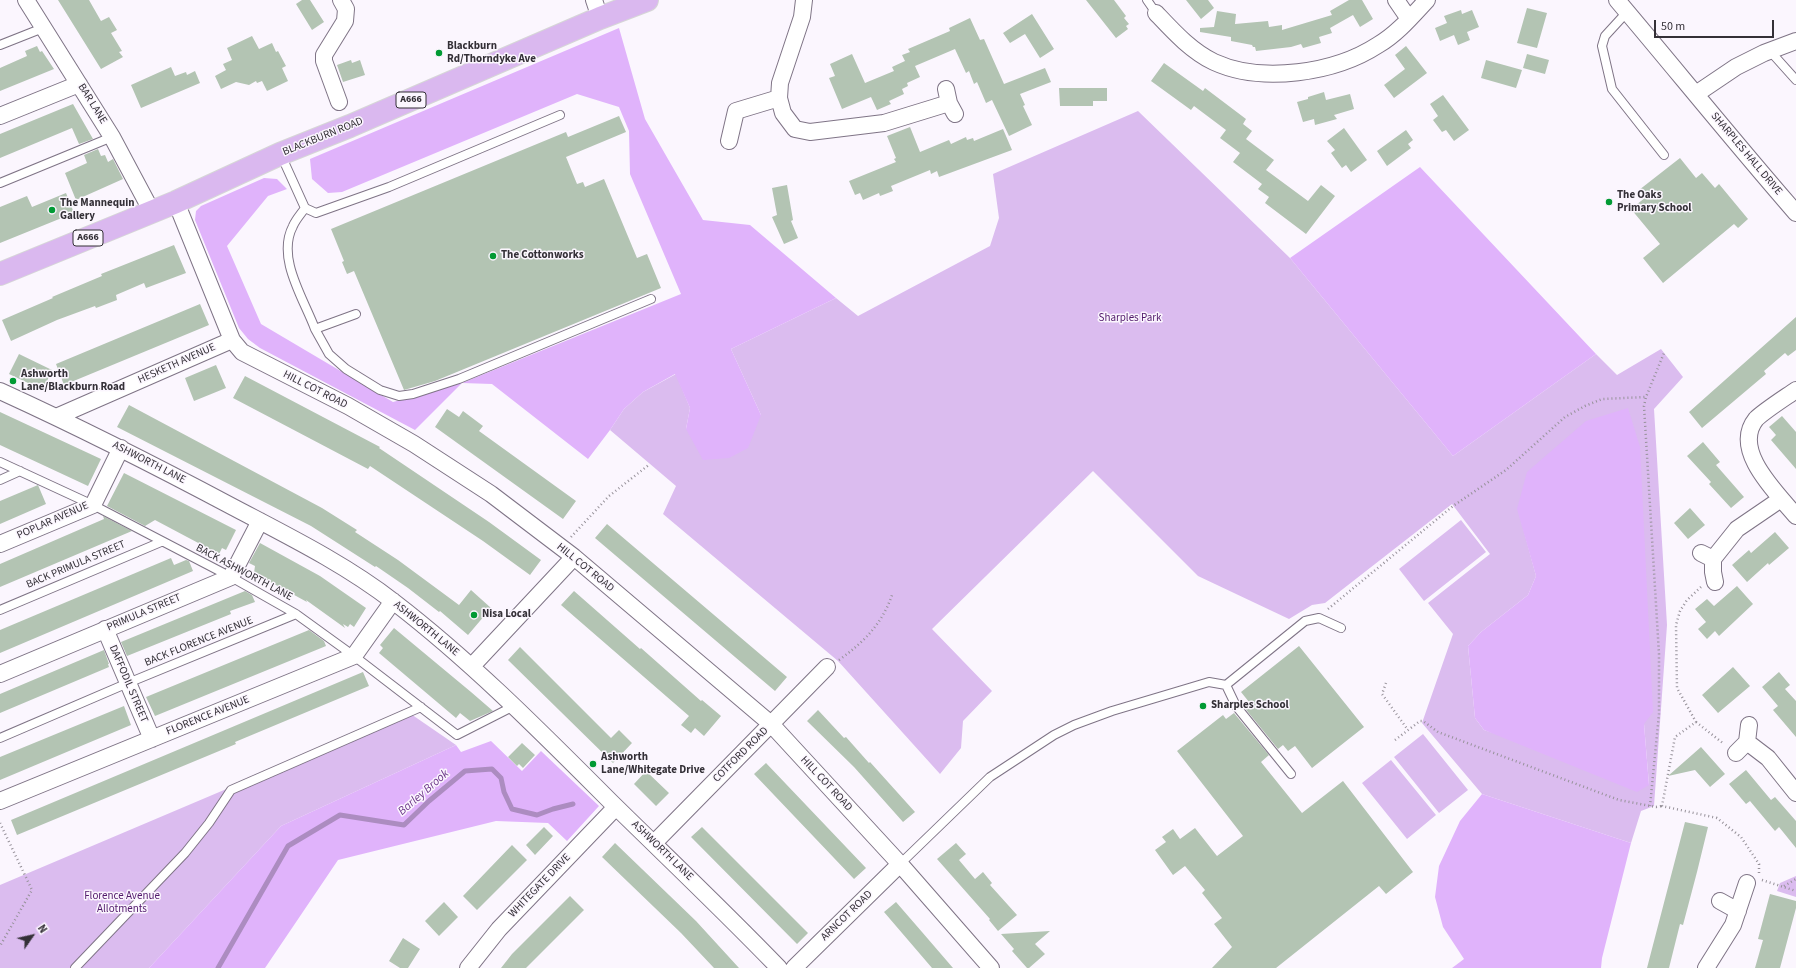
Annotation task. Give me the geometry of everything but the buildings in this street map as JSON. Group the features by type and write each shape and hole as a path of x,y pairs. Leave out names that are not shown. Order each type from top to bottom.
{"highway":[{"name":"BLACKBURN ROAD","path":"0,274 176,202 280,154 350,126 597,9 647,0"}],"street":[{"name":"BAR LANE","path":"26,0 112,137 152,212"},
{"path":"339,102 324,61 324,55 345,21 346,10 340,0"},
{"path":"804,0 802,17 780,83 779,98 783,113 795,129 810,132 884,123 950,102"},
{"path":"1396,0 1409,19"},
{"path":"1152,6 1174,33 1214,62 1241,69 1270,73 1292,73 1318,70 1359,56 1379,45 1428,0"},
{"name":"SHARPLES HALL DRIVE","path":"1622,6 1696,94 1728,135 1796,213"},
{"path":"1696,94 1736,67 1796,41"},
{"path":"0,116 79,84"},
{"path":"729,141 736,111 779,98"},
{"name":"HILL COT ROAD","path":"176,202 232,340 242,352 348,406 420,449 491,494 568,552 771,724 900,864 991,968"},
{"name":"HESKETH AVENUE","path":"56,416 232,340"},
{"path":"1796,390 1757,418 1750,429 1748,439 1749,450 1756,465 1796,516"},
{"name":"ASHWORTH LANE","path":"0,391 56,416 121,448 260,521 326,557 393,601 472,666 719,906 779,968"},
{"name":"POPLAR AVENUE","path":"0,544 93,505 121,448"},
{"path":"1710,566 1737,529 1781,498"},
{"path":"231,577 260,521"},
{"path":"472,666 568,552"},
{"name":"PRIMULA STREET","path":"0,674 231,577"},
{"path":"354,656 393,601"},
{"name":"DAFFODIL STREET","path":"105,629 152,739"},
{"name":"FLORENCE AVENUE","path":"0,801 354,656"},
{"name":"COTFORD ROAD","path":"654,843 827,667"},
{"path":"1736,753 1747,742 1749,725"},
{"path":"1747,742 1768,758 1796,793"},
{"name":"WHITEGATE DRIVE","path":"468,968 499,929 616,807"},
{"name":"ARNCOT ROAD","path":"794,968 900,864"},
{"path":"1706,968 1733,925 1747,883"},
{"path":"1720,901 1738,911"}],"lane":[{"path":"1622,6 1605,36 1602,46 1612,89 1664,154"},
{"path":"0,45 43,28"},
{"path":"1770,51 1796,80"},
{"path":"280,154 305,208 316,213 389,187 560,116"},
{"path":"0,183 112,137"},
{"path":"305,208 292,226 288,241 288,267 315,330 329,354 346,369 390,395 399,396 413,394 459,379 651,299"},
{"path":"315,330 356,314"},
{"name":"BACK ASHWORTH LANE","path":"0,462 93,505 161,542 231,577 296,614 354,656 457,735 514,706"},
{"path":"0,480 20,471"},
{"name":"BACK PRIMULA STREET","path":"0,610 161,542"},
{"name":"BACK FLORENCE AVENUE","path":"0,738 128,683 296,614"},
{"path":"900,864 990,777 1054,734 1112,711 1209,682 1226,685 1305,621 1319,618 1341,628"},
{"path":"1226,685 1236,706 1291,774"},
{"path":"75,968 185,853 210,823 231,790 421,707"}],"path":[{"path":"1650,806 1659,714 1659,654 1644,406 1664,353"},
{"path":"1319,618 1453,506 1506,470 1565,418 1585,406 1602,399 1646,398"},
{"path":"568,552 600,504 650,464"},
{"path":"1710,566 1698,591 1687,600 1680,611 1676,625 1677,688 1696,722 1736,753"},
{"path":"827,667 855,648 878,625 892,595"},
{"path":"1386,683 1382,694 1408,730"},
{"path":"1395,740 1420,721 1423,721 1438,732 1612,798 1631,804 1662,806 1717,818 1740,837 1756,858 1760,864 1760,879 1796,891"},
{"path":"1662,806 1675,737 1696,722"},
{"path":"0,823 32,890 0,946"},
{"path":"1784,887 1796,879"}],"green space":[{"name":"Sharples Park","path":"1138,111 1290,258 1453,456 1596,354 1617,375 1661,349 1683,377 1654,409 1667,625 1654,806 1641,811 1631,843 1482,794 1422,723 1453,634 1428,603 1490,554 1452,504 1325,603 1312,605 1289,619 1198,576 1093,471 932,629 992,691 963,721 961,748 940,774 838,661 663,514 676,486 610,430 624,409 643,392 676,374 690,408 686,429 761,415 731,349 836,298 858,316 990,246 999,218 993,174","holes":["1518,509 1644,724 1649,785 1484,730 1475,718 1468,646 1481,632 1528,595 1536,576"]},
{"path":"1461,520 1486,552 1424,601 1399,569"},
{"name":"Florence Avenue Allotments","path":"408,712 456,745 281,826 149,968 0,968 0,885"},
{"path":"1423,734 1468,790 1439,813 1394,757"},
{"path":"1391,760 1436,815 1407,839 1362,783"},
{"path":"1796,876 1796,897 1777,891 1780,883"}],"shaded area":[{"path":"619,28 645,119 703,220 750,225 836,298 731,349 761,415 748,448 729,458 703,460 686,429 690,408 675,374 643,392 624,409 588,459 492,384 462,383 681,294 630,174 629,131 619,107 577,94 342,192 328,193 312,179 310,159"},
{"path":"1420,167 1596,354 1453,456 1290,258"},
{"path":"264,178 277,179 287,189 268,196 227,246 261,324 393,402 462,383 415,430 260,348 248,339 239,328 195,220 196,211 201,206"},
{"path":"1628,408 1640,447 1653,712 1644,724 1649,785 1637,792 1484,730 1475,718 1468,646 1481,632 1528,595 1536,576 1517,509 1527,472 1586,421"},
{"path":"491,741 522,771 541,751 599,806 567,841 548,823 496,821 338,860 265,968 149,968 281,826 456,745 461,752"},
{"path":"1482,794 1631,843 1602,958 1601,968 1452,968 1464,959 1443,927 1435,897 1439,866 1460,821"}],"waterway":[{"name":"Barley Brook","path":"218,968 288,846 340,815 404,825 429,801 465,771 492,769 501,778 504,792 512,809 537,815 573,804"}],"place":[{"name":"Blackburn Rd/Thorndyke Ave","path":"439,53"},
{"name":"The Oaks Primary School","path":"1609,202"},
{"name":"The Mannequin Gallery","path":"52,210"},
{"name":"The Cottonworks","path":"493,256"},
{"name":"Ashworth Lane/Blackburn Road","path":"13,381"},
{"name":"Nisa Local","path":"474,615"},
{"name":"Sharples School","path":"1203,706"},
{"name":"Ashworth Lane/Whitegate Drive","path":"593,764"}]}
